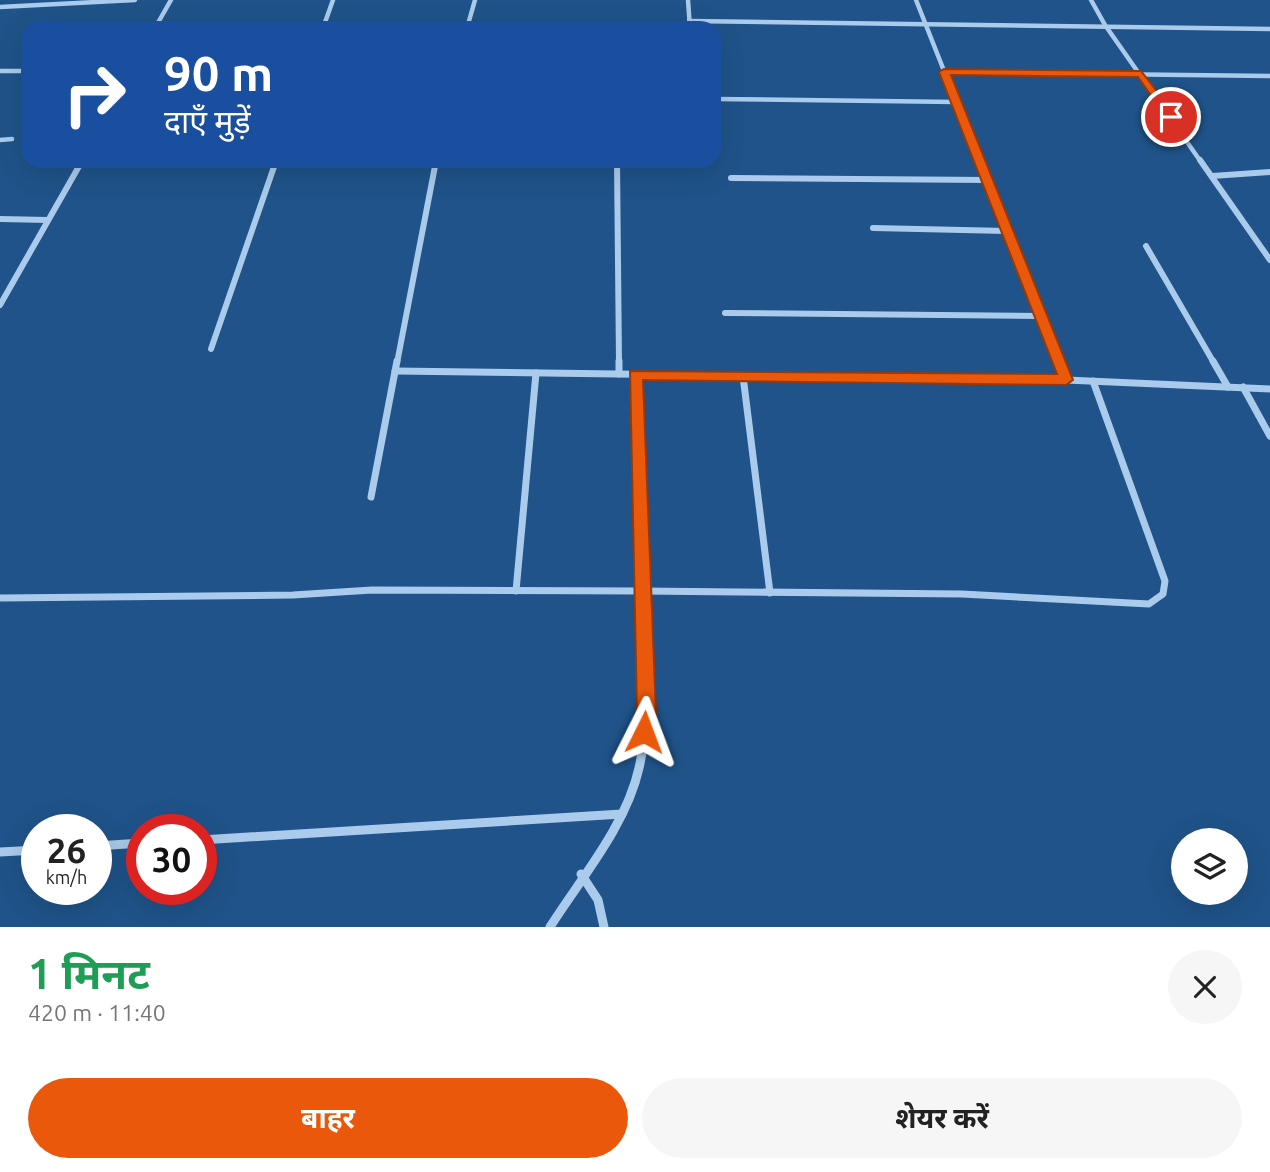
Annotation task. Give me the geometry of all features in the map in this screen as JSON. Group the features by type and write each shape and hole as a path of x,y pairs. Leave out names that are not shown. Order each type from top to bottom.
{"street":[{"path":"0,6 135,0"},
{"path":"159,21 171,0"},
{"path":"326,21 333,0"},
{"path":"469,21 475,0"},
{"path":"688,0 689,21"},
{"path":"916,0 1066,380"},
{"path":"1091,0 1105,25 1270,260"},
{"path":"721,22 926,27 1105,25 1270,29"},
{"path":"0,71 21,71"},
{"path":"944,72 1270,76"},
{"path":"721,99 956,102"},
{"path":"0,139 12,139"},
{"path":"0,306 78,168"},
{"path":"211,349 274,168"},
{"path":"370,497 435,168"},
{"path":"617,168 619,374"},
{"path":"1212,176 1270,172"},
{"path":"731,178 987,180"},
{"path":"0,219 48,220"},
{"path":"873,228 1007,231"},
{"path":"1146,246 1228,387"},
{"path":"724,313 1041,316"},
{"path":"395,371 1066,380 1270,388"},
{"path":"516,591 536,373"},
{"path":"550,927 581,874 622,814 639,769 646,713 635,374"},
{"path":"743,376 770,593"},
{"path":"0,598 642,591 962,594 1149,604 1163,594 1165,581 1093,381"},
{"path":"1243,387 1270,436"},
{"path":"217,839 622,814"},
{"path":"0,852 21,851"},
{"path":"581,874 598,900 604,927"}],"route":[{"path":"644,732 646,713 635,374 1066,380 944,72 1141,74 1171,117"}]}
